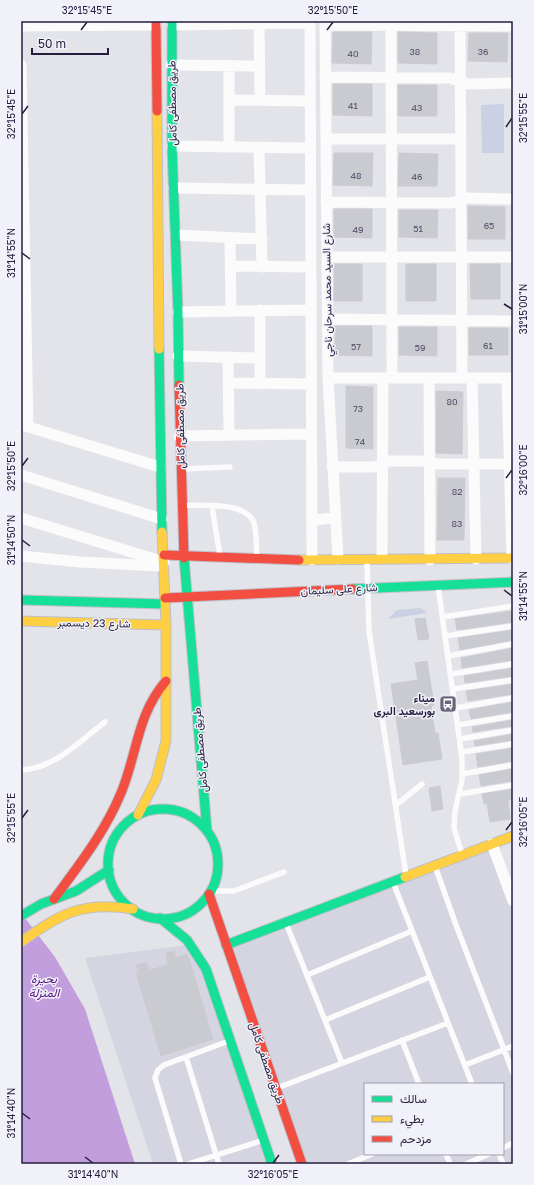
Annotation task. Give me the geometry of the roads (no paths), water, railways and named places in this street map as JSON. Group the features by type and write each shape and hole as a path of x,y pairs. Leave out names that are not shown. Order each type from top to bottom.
{"main road":[{"name":"طريق مصطفى كامل","path":"138,815 152,792 165,757 166,625 160,467 156,23"},
{"name":"طريق مصطفى كامل","path":"172,23 172,146 178,312 179,436 184,556 186,596 207,831"},
{"path":"164,561 184,556 312,560 367,558 430,560 513,558"},
{"name":"شارع على سليمان","path":"165,601 186,596 368,587 513,582"},
{"name":"شارع 23 ديسمبر","path":"21,600 165,601"},
{"name":"شارع 23 ديسمبر","path":"21,621 166,625"},
{"path":"54,899 83,861 106,825 128,775 146,708 153,695 166,681"},
{"path":"156,809 176,810 193,818 207,831 214,844 218,859 217,874 210,893 199,905 188,913 174,917 160,918 146,915 133,909 114,888 109,870 110,851 117,834 127,823 138,815 156,809"},
{"path":"226,945 513,836"},
{"path":"21,916 41,904 76,891 109,870"},
{"name":"طريق مصطفى كامل","path":"210,893 226,945 302,1164"},
{"path":"21,942 48,922 68,912 89,907 111,906 133,909"},
{"path":"160,918 184,937 200,957 211,980 272,1164"}],"street":[{"path":"259,22 260,100"},
{"path":"172,23 310,22"},
{"name":"شارع السيد محمد سرحان ناجي","path":"310,22 310,434 313,520 312,560"},
{"path":"21,26 74,23 156,23"},
{"path":"325,23 513,26"},
{"name":"شارع السيد محمد سرحان ناجي","path":"325,23 328,378 338,559"},
{"path":"382,558 382,464 392,320 391,23"},
{"path":"460,24 461,320 474,464 476,559"},
{"path":"21,65 24,426 160,467"},
{"path":"171,65 260,66"},
{"path":"229,66 229,146"},
{"path":"325,77 450,78 468,84 513,83"},
{"path":"229,100 310,101"},
{"path":"326,139 461,139"},
{"path":"172,146 311,148"},
{"path":"259,147 262,267"},
{"path":"174,188 311,190"},
{"path":"326,202 451,203 468,198 513,198"},
{"path":"176,235 262,239"},
{"path":"230,238 231,310"},
{"path":"327,257 513,257"},
{"path":"231,266 310,267"},
{"path":"260,310 260,384"},
{"path":"178,312 310,310"},
{"path":"328,319 513,321"},
{"path":"178,356 260,358"},
{"path":"228,357 229,434"},
{"path":"328,378 510,378 513,558"},
{"path":"429,378 430,560"},
{"path":"228,383 311,384"},
{"path":"179,436 229,434 310,434"},
{"path":"332,467 374,467 389,461 511,464"},
{"path":"21,475 162,519"},
{"path":"21,518 164,561"},
{"path":"313,520 335,518"},
{"path":"21,556 80,562 164,561"},
{"path":"492,844 512,894"}],"lane":[{"path":"181,469 230,467"},
{"path":"183,505 235,507 250,516 254,523 257,559"},
{"path":"212,506 220,557"},
{"path":"367,558 370,630 406,877"},
{"path":"438,585 462,752 460,794 455,811 454,828 463,856"},
{"path":"443,617 513,606"},
{"path":"445,636 513,626"},
{"path":"448,656 513,644"},
{"path":"451,674 513,664"},
{"path":"453,689 513,680"},
{"path":"455,708 513,698"},
{"path":"458,726 513,716"},
{"path":"21,770 32,770 48,764 64,754 105,722"},
{"path":"460,739 513,730"},
{"path":"462,752 513,744"},
{"path":"462,774 513,765"},
{"path":"396,805 422,784"},
{"path":"460,794 513,785"},
{"path":"435,866 456,925 513,1072"},
{"path":"210,893 234,890 284,872"},
{"path":"393,882 472,1083"},
{"path":"286,922 342,1063"},
{"path":"307,976 412,931"},
{"path":"325,1020 430,977"},
{"path":"277,1089 448,1023"},
{"path":"402,1040 419,1083"},
{"path":"181,1164 155,1078 158,1070 164,1065 231,1041"},
{"path":"465,1065 513,1046"},
{"path":"186,1057 219,1164"},
{"path":"188,1164 264,1140"},
{"path":"504,1148 513,1143"},
{"path":"348,1164 370,1155"},
{"path":"466,1164 487,1155"}],"water":[{"name":"بحيرة المنزلة","path":"21,913 55,957 85,1009 135,1164 21,1164"}],"place":[{"name":"ميناء بورسعيد البرى","path":"448,704"}]}
